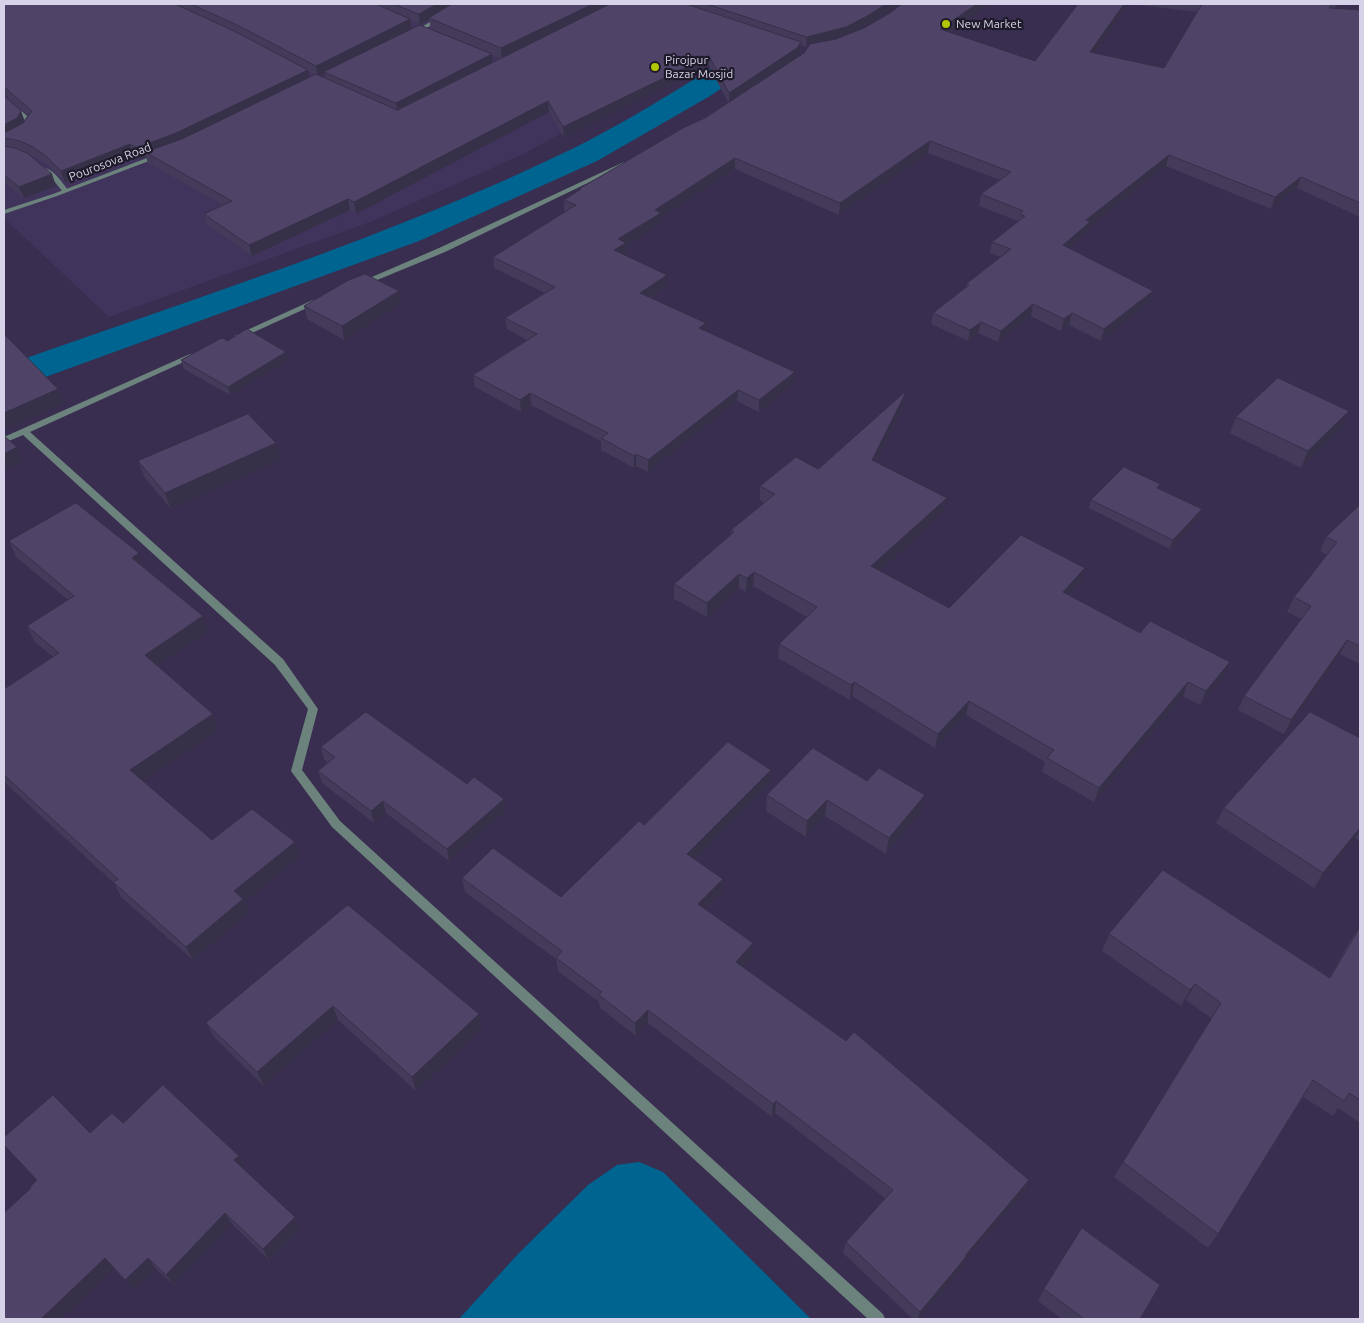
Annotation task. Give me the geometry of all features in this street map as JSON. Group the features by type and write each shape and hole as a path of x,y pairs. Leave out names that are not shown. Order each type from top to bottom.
{"street":[{"path":"407,37 424,32 462,4"},
{"path":"413,27 424,32"},
{"path":"4,98 31,122 24,131"},
{"name":"Pourosova Road","path":"4,212 164,153"},
{"path":"356,285 442,250 636,158"},
{"path":"36,164 52,175 65,191"},
{"path":"228,340 328,297"},
{"path":"4,440 201,352"},
{"path":"25,432 279,662 314,709 296,771 336,824 878,1319"}],"shaded area":[{"path":"4,4 650,4 736,34 524,154 370,222 109,317 4,218"}],"water":[{"path":"639,1162 663,1172 811,1319 459,1319 518,1254 588,1185 617,1165"}],"building":[{"path":"4,4 175,4 232,30 308,70 176,133 137,148 130,144 61,171 46,156 33,147 20,141 4,138 4,133 23,123 32,111 4,87"},
{"path":"191,4 376,4 410,19 316,66 237,25"},
{"path":"394,4 437,4 419,14"},
{"path":"452,4 593,4 501,48 429,18"},
{"path":"610,4 686,4 801,42 797,48 729,93 709,56 563,127 548,101 354,202 348,199 249,245 204,214 232,201 145,152 182,139 316,74 397,110"},
{"path":"707,4 886,4 846,27 807,37"},
{"path":"902,4 977,4 940,29 1035,61 1078,4 1124,4 1090,52 1164,68 1202,4 1321,4 1332,5 1329,8 1360,10 1360,203 1301,177 1275,197 1169,155 1086,220 1090,222 1063,245 1153,291 1104,329 1072,313 1064,319 1033,304 1001,331 981,322 970,330 933,313 1011,249 992,242 1025,216 1020,214 1023,211 981,194 1011,172 930,141 840,203 735,158 655,210 661,213 618,239 626,243 614,250 667,275 640,293 706,323 699,328 795,372 759,400 738,390 648,460 636,454 634,456 601,438 608,433 530,393 520,400 473,375 537,334 505,318 555,287 493,257 576,205 564,200 581,189 579,189 683,128 705,118 804,53 810,44 836,39 864,28"},
{"path":"420,25 492,54 396,103 324,72"},
{"path":"4,96 21,111 17,118 4,125"},
{"path":"4,146 27,153 52,174 19,187 4,175"},
{"path":"365,274 399,291 342,326 304,306 347,281"},
{"path":"247,329 286,352 228,387 181,360 220,339 223,338 227,341"},
{"path":"4,334 58,389 4,413"},
{"path":"1278,378 1349,411 1308,451 1236,417"},
{"path":"904,393 872,460 947,498 871,566 949,608 1021,535 1085,568 1063,592 1140,633 1150,621 1230,662 1206,691 1188,682 1099,788 1047,758 1054,750 969,701 938,734 854,682 851,685 779,644 817,607 754,572 747,578 739,574 707,603 674,584 734,532 731,530 775,494 760,486 796,457 818,469"},
{"path":"248,414 276,443 165,493 138,461"},
{"path":"4,436 17,447 4,454"},
{"path":"1124,467 1160,484 1157,488 1202,509 1173,540 1091,500"},
{"path":"76,503 139,553 132,558 203,616 145,655 213,714 130,770 212,840 252,809 295,842 234,891 243,899 186,947 113,882 118,879 4,775 4,689 59,653 27,626 74,596 9,541"},
{"path":"1360,505 1360,646 1347,640 1291,720 1244,696 1311,606 1294,597 1337,542 1326,537"},
{"path":"366,712 467,784 474,777 504,799 447,849 383,801 371,811 318,771 335,757 321,747"},
{"path":"1310,712 1360,738 1360,828 1323,873 1224,808"},
{"path":"728,742 771,770 687,854 723,879 698,904 753,943 736,962 846,1041 854,1032 1029,1180 920,1312 846,1242 893,1190 776,1101 773,1104 648,1010 635,1023 599,995 602,992 556,958 562,951 462,878 493,848 561,897 639,821 644,825"},
{"path":"813,748 867,781 879,768 925,795 889,838 827,800 807,821 767,795"},
{"path":"1163,870 1330,978 1360,927 1360,1100 1349,1093 1344,1101 1313,1080 1218,1234 1123,1162 1221,1003 1195,984 1190,990 1109,934"},
{"path":"348,905 479,1014 412,1077 333,1006 257,1072 206,1023"},
{"path":"163,1085 239,1156 234,1160 295,1217 263,1249 225,1213 166,1275 148,1258 125,1280 105,1258 41,1319 4,1319 4,1213 37,1180 4,1145 4,1137 53,1095 90,1133 112,1113 123,1123"},
{"path":"1082,1228 1160,1285 1140,1319 1084,1319 1044,1289"}],"waterway":[{"path":"4,379 407,234 586,154 699,90 828,4"}],"place":[{"name":"New Market","path":"946,24"},
{"name":"Pirojpur Bazar Mosjid","path":"655,67"}]}
